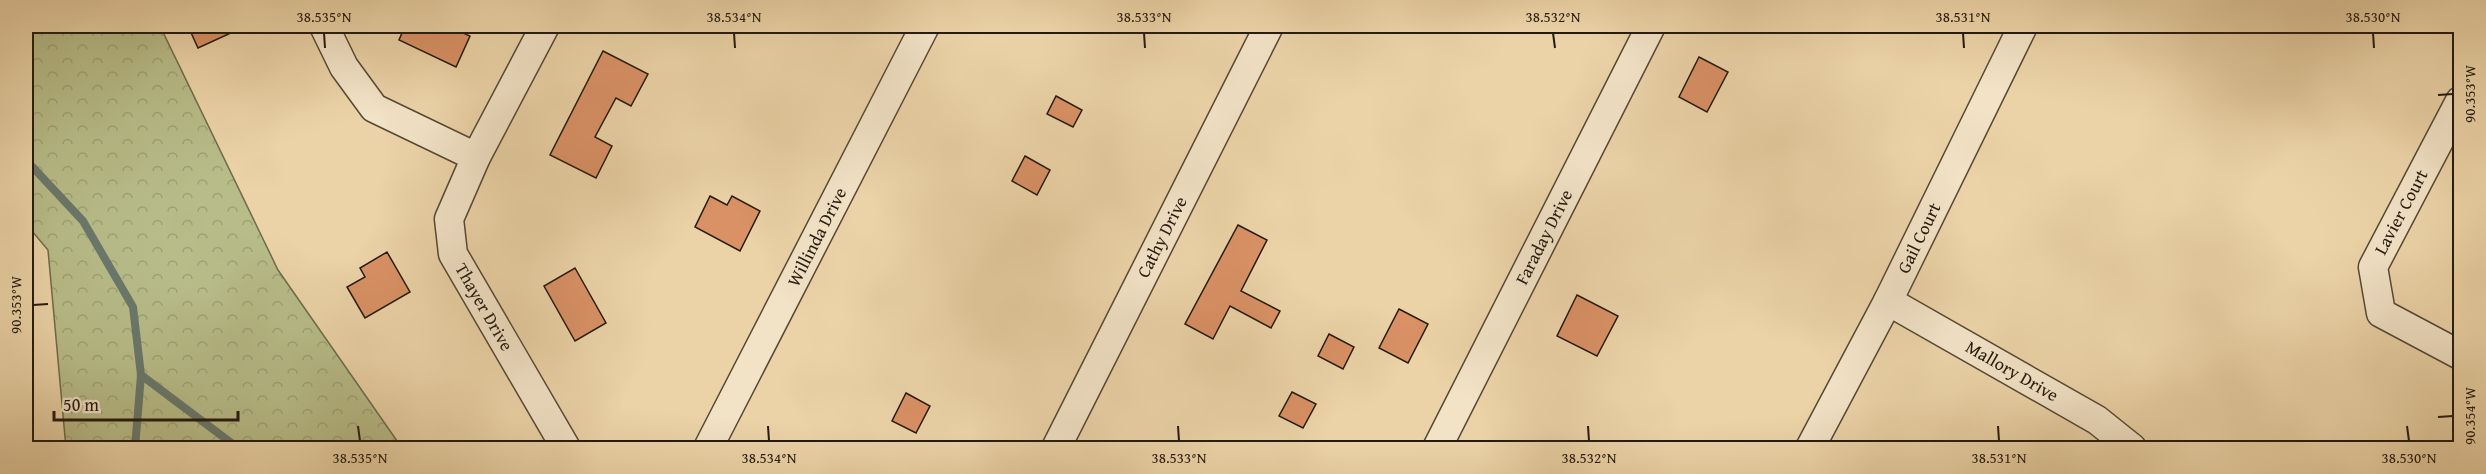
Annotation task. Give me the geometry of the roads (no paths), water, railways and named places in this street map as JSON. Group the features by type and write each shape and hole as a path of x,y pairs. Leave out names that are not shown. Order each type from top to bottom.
{"street":[{"path":"324,26 344,67 374,108 476,157"},
{"name":"Thayer Drive","path":"545,26 476,157 449,219 453,254 566,448"},
{"name":"Willinda Drive","path":"708,448 925,26"},
{"name":"Cathy Drive","path":"1056,448 1269,26"},
{"name":"Faraday Drive","path":"1437,448 1651,26"},
{"name":"Gail Court","path":"1810,448 1888,301 2022,26"},
{"name":"Lavier Court","path":"2460,101 2373,267 2381,313 2460,355"},
{"name":"Mallory Drive","path":"1888,301 2097,420 2132,448"}],"waterway":[{"path":"26,160 83,221 133,307 141,375 135,448"},
{"path":"141,375 238,448"}]}
